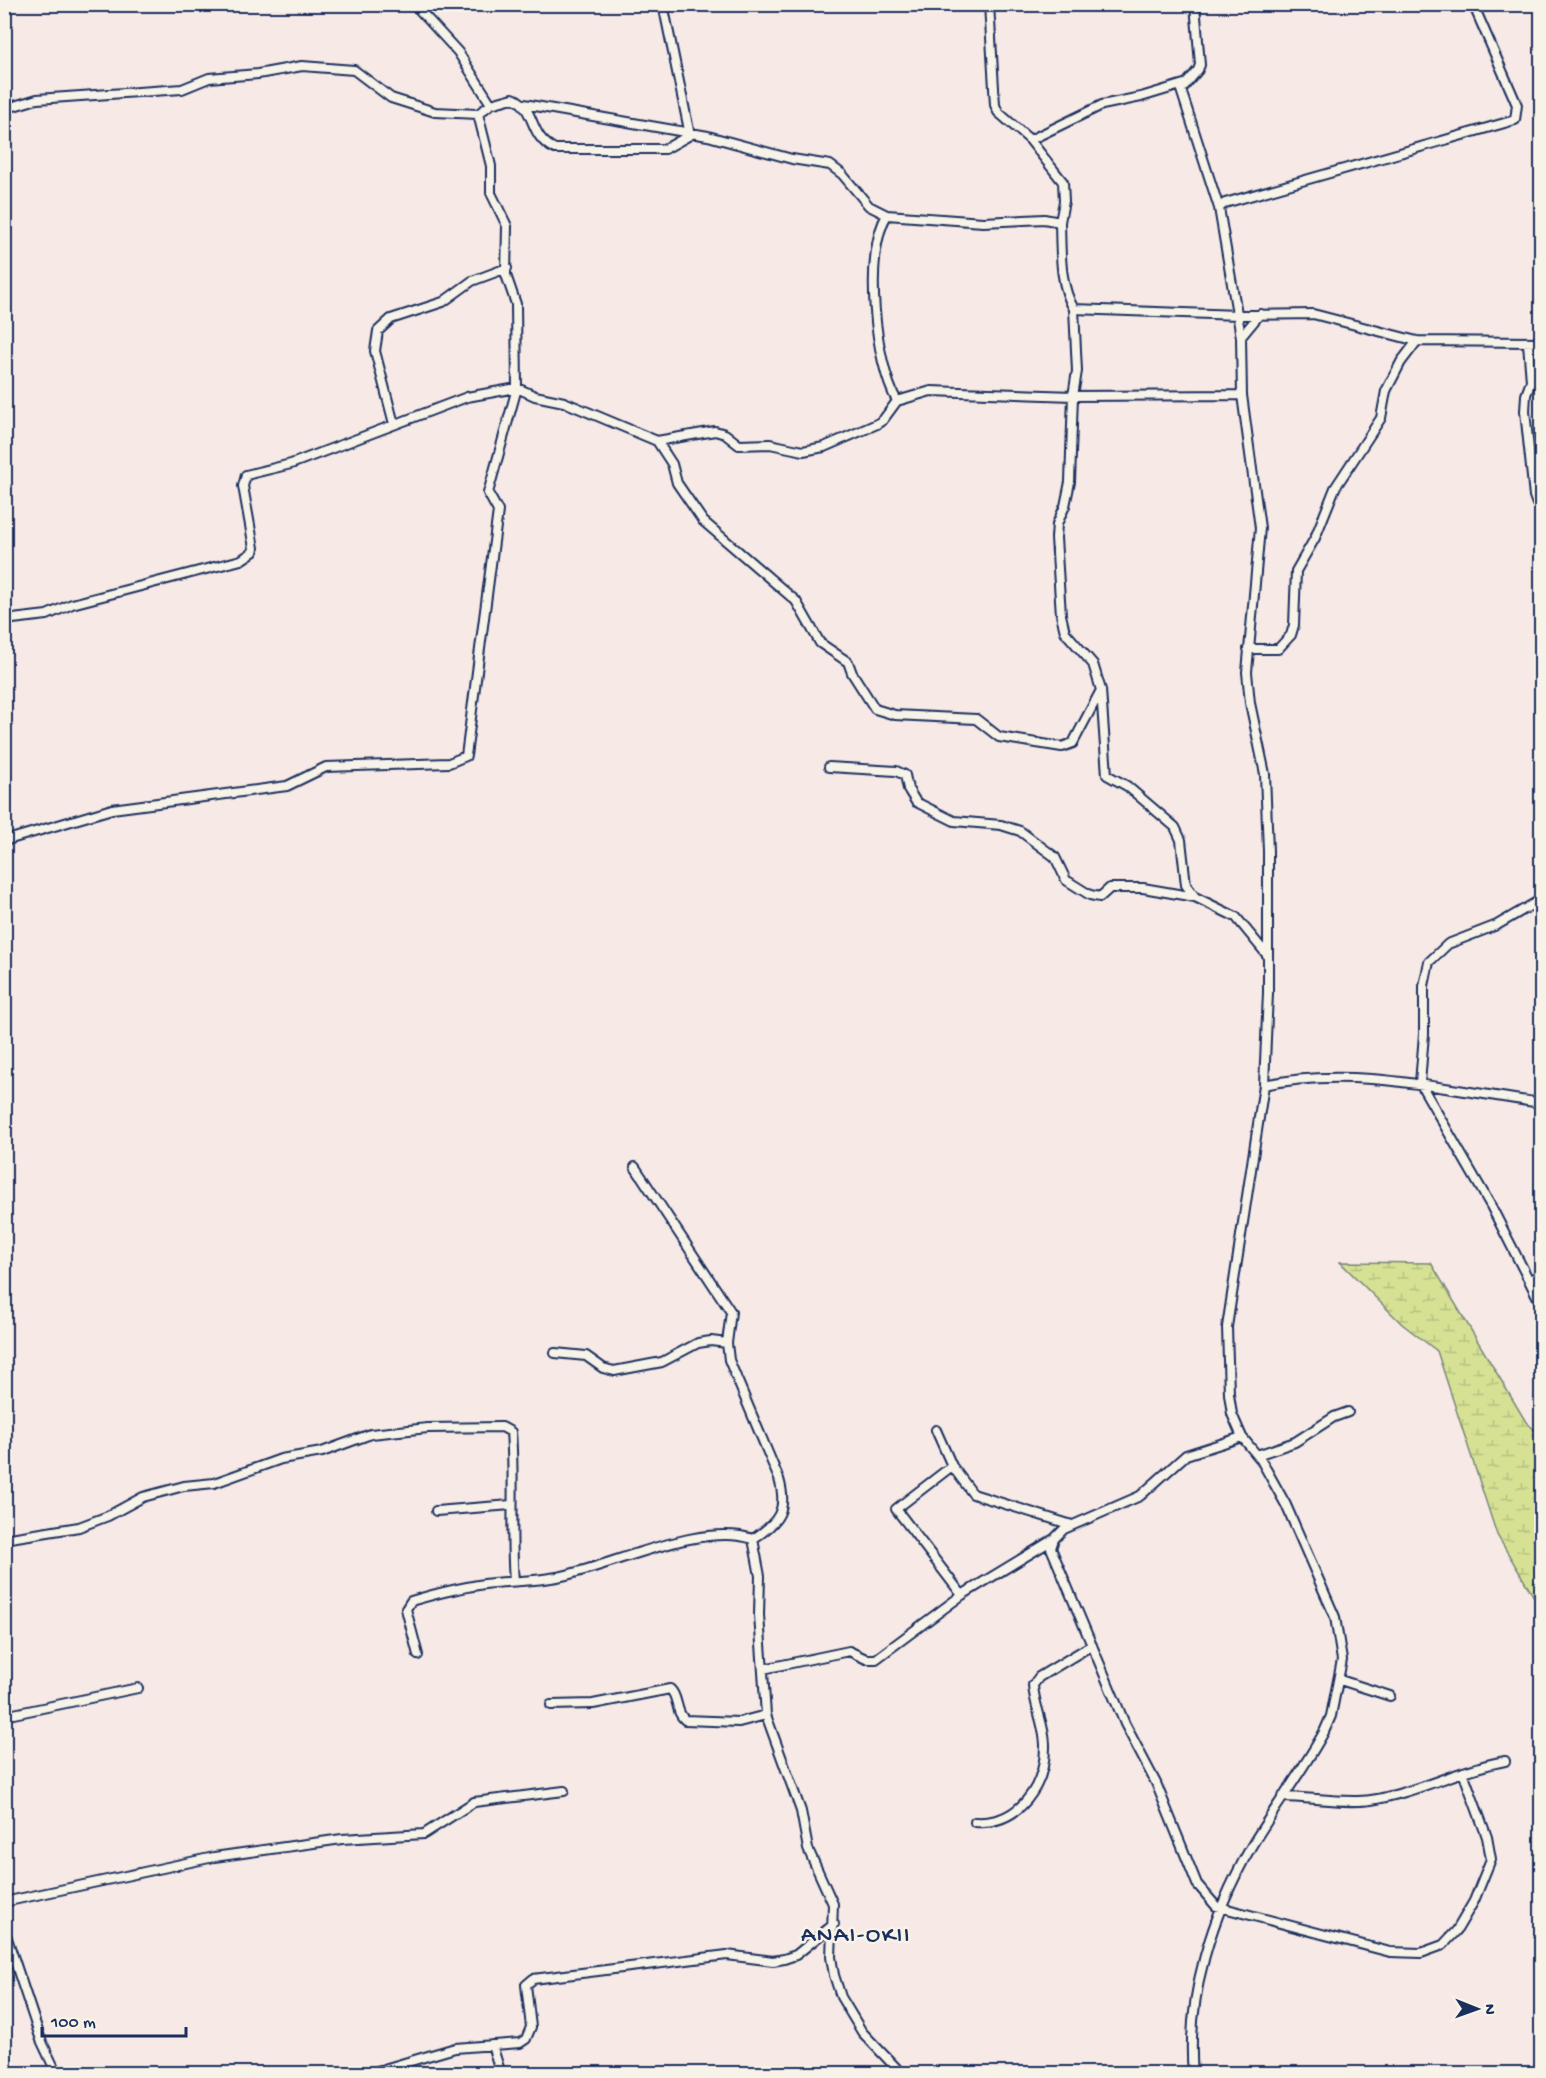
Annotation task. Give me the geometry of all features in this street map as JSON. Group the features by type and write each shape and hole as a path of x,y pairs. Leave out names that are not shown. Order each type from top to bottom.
{"street":[{"path":"414,4 458,52 491,104"},
{"path":"663,4 690,135"},
{"path":"989,4 995,105 998,112 1030,140 1063,182 1064,201 1060,222 1064,281 1074,309 1077,371 1073,396 1070,482 1065,506 1057,524 1056,538 1061,615 1065,632 1093,664 1101,690 1107,775 1127,786 1175,827 1180,840 1184,880 1196,897"},
{"path":"1030,140 1102,105 1141,97 1184,84 1195,74 1200,65 1195,4"},
{"path":"1219,208 1225,203 1515,120 1517,105 1473,4"},
{"path":"4,109 37,99 182,88 209,78 310,66 354,70 391,98 435,112 478,114 491,104 508,98 524,104 690,135 729,140 792,159 830,165 842,174 869,206 887,215 983,222 1044,219 1060,222"},
{"path":"1184,84 1183,98 1219,208 1238,315 1241,337 1242,395 1260,528 1248,649 1250,703 1267,798 1268,956 1264,1084 1227,1327 1229,1394 1233,1414 1242,1437 1257,1455 1291,1515 1335,1617 1342,1660 1340,1680 1331,1716 1324,1732 1250,1849 1221,1908 1199,1979 1191,2044 1193,2073"},
{"path":"524,104 536,134 555,149 665,149 690,135"},
{"path":"4,841 112,809 287,786 326,767 448,763 466,756 498,511 488,493 518,388 516,304 507,279 507,226 491,193 491,166 478,114"},
{"path":"887,215 879,231 874,312 883,368 897,401"},
{"path":"394,424 375,351 378,331 391,319 443,302 472,281 507,268"},
{"path":"1074,309 1326,316 1418,341 1542,342"},
{"path":"1241,337 1260,314"},
{"path":"1248,649 1278,649 1291,635 1294,626 1296,571 1315,538 1335,488 1381,418 1386,391 1401,362 1418,341"},
{"path":"1528,343 1531,381 1525,397 1528,441 1534,496 1537,504 1542,506"},
{"path":"4,620 46,615 72,604 241,560 253,552 254,548 243,486 246,475 291,464 467,398 518,388 535,396 574,406 657,441 715,431 721,432 739,445 770,444 792,450 813,450 877,424 883,420 897,401 931,391 1073,396 1242,395"},
{"path":"657,441 672,464 677,483 703,521 796,601 820,643 848,662 852,673 875,709 895,715 976,719 999,737 1062,747 1073,743 1101,690"},
{"path":"829,767 896,771 905,775 908,789 916,802 928,809 954,821 1001,825 1020,831 1055,857 1065,880 1090,895 1100,897 1110,888 1143,888 1196,897 1236,917 1268,956"},
{"path":"1542,899 1497,925 1448,944 1429,962 1424,986 1424,1034 1420,1083 1491,1206 1542,1306"},
{"path":"1264,1084 1308,1077 1420,1083 1542,1103"},
{"path":"635,1167 731,1315 727,1343 729,1360 758,1424 782,1489 782,1512 772,1524 753,1539"},
{"path":"1529,1280 1542,1275"},
{"path":"555,1353 586,1356 603,1368 614,1371 662,1362 698,1343 711,1341 727,1343"},
{"path":"1257,1455 1295,1442 1324,1422 1348,1412"},
{"path":"4,1539 79,1527 108,1516 143,1497 184,1486 214,1483 281,1459 322,1452 371,1434 428,1428 502,1427 512,1432 511,1505 514,1581"},
{"path":"936,1430 952,1466 973,1494 1072,1525"},
{"path":"763,1669 849,1651 866,1659 876,1659 962,1595 1054,1539 1072,1525 1140,1496 1186,1455 1242,1437"},
{"path":"952,1466 896,1509 962,1595"},
{"path":"436,1511 511,1505"},
{"path":"418,1655 406,1609 411,1601 474,1586 580,1572 628,1555 703,1538 732,1534 753,1539"},
{"path":"753,1539 760,1576 759,1615 766,1715 801,1811 808,1849 833,1904 831,1965 842,1997 862,2032 902,2073"},
{"path":"1054,1539 1052,1548 1055,1559 1125,1724 1156,1783 1197,1884 1210,1902 1221,1908 1276,1920 1358,1945 1390,1952 1421,1953 1443,1945 1457,1930 1474,1901 1491,1859 1487,1837 1463,1772"},
{"path":"975,1822 987,1823 1007,1818 1030,1797 1041,1770 1045,1746 1033,1685 1039,1677 1092,1645"},
{"path":"1340,1680 1390,1696"},
{"path":"4,1716 138,1688"},
{"path":"551,1705 593,1704 670,1689 674,1693 679,1714 685,1720 739,1722 766,1715"},
{"path":"1282,1797 1370,1800 1402,1793 1463,1772 1505,1761"},
{"path":"4,1902 214,1857 342,1839 424,1834 474,1802 564,1791"},
{"path":"367,2073 396,2070 454,2048 520,2043 529,2034 531,2020 526,1985 533,1979 728,1955 784,1959 796,1955 834,1924"},
{"path":"4,1929 41,2040 57,2073"},
{"path":"492,2045 501,2073"}],"green space":[{"path":"1340,1262 1431,1263 1526,1422 1541,1436 1541,1609 1497,1535 1437,1351 1402,1324"}],"district":[{"name":"ANAI-OKII","path":"856,1933"}]}
